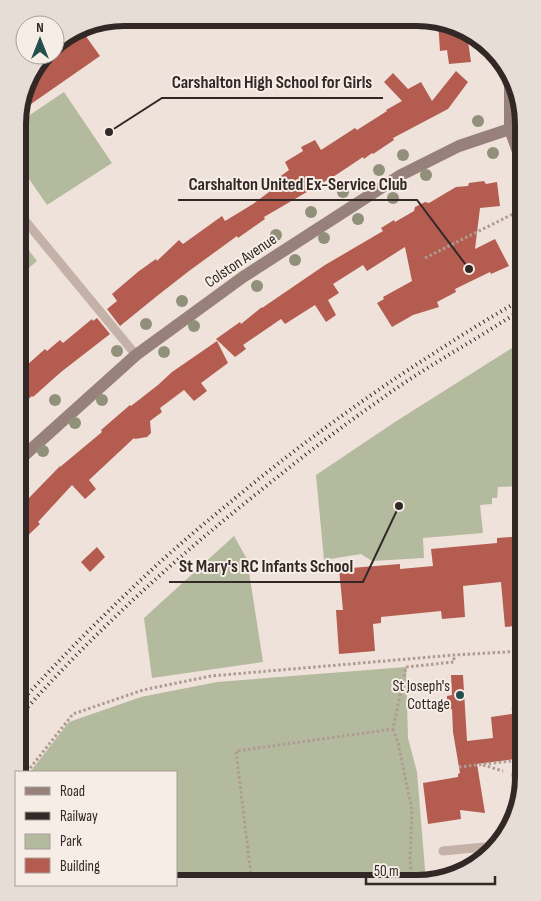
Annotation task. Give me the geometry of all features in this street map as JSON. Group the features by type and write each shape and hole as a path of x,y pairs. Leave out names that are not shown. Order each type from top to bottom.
{"street":[{"path":"510,93 510,129 515,142"},
{"name":"Colston Avenue","path":"26,454 136,355 243,277 401,175 459,146 510,129"}],"lane":[{"path":"26,222 136,355"},
{"path":"444,851 485,847"}],"path":[{"path":"425,258 515,213"},
{"path":"28,771 73,714 143,690 211,676 515,651"},
{"path":"411,875 412,810 398,743 392,729 406,668 454,662 454,655"},
{"path":"251,875 236,751 392,729"},
{"path":"459,767 512,761"},
{"path":"482,764 515,774"}],"green space":[{"path":"64,92 112,163 47,205 26,175 27,117"},
{"path":"26,247 37,261 26,270"},
{"path":"515,346 515,486 498,487 497,498 492,498 492,504 480,505 483,533 423,538 424,558 372,561 361,554 324,560 316,475 395,422"},
{"path":"234,536 247,559 263,662 152,678 144,618"},
{"path":"406,667 408,738 417,772 425,875 178,875 178,771 31,771 69,722 141,697 217,682"}],"building":[{"path":"439,29 468,40 471,62 449,64 447,50 440,51"},
{"path":"85,35 100,56 28,106 31,93 45,65 65,65 65,46"},
{"path":"456,71 468,82 448,109 393,138 394,140 373,154 364,159 363,157 264,217 265,219 238,238 237,236 189,271 120,326 107,309 117,301 112,294 139,271 156,259 157,261 179,240 183,244 222,216 225,221 253,204 281,183 278,178 289,170 285,162 303,151 301,147 315,140 321,150 355,128 357,130 402,101 384,82 393,73 408,89 421,82 432,101"},
{"path":"484,181 486,184 497,182 500,206 480,208 475,249 495,239 509,266 491,274 490,272 455,289 456,292 437,302 439,307 413,315 392,327 377,303 384,299 383,297 412,281 405,247 367,271 363,265 333,284 339,293 328,300 336,315 326,322 315,305 285,324 281,319 243,345 246,349 235,357 216,339 240,322 241,324 262,307 325,265 383,231 381,228 414,211 415,207 425,202 429,203 456,187 468,186 469,183"},
{"path":"97,318 110,334 26,401 26,366 45,349 47,351 60,340 63,343 92,319 93,321"},
{"path":"217,341 228,363 201,383 207,391 194,401 184,390 160,408 162,412 150,421 151,433 147,437 134,438 89,480 96,489 85,499 72,485 38,522 40,524 26,537 26,499 60,466 102,432 101,430 172,372"},
{"path":"515,537 515,626 505,627 501,582 463,586 465,617 442,619 441,611 381,617 381,623 373,624 375,651 339,654 336,610 343,610 339,569 400,564 400,569 433,566 431,549 497,543 497,538"},
{"path":"97,547 105,557 90,572 81,562"},
{"path":"451,675 463,675 467,741 493,738 491,717 515,715 515,759 477,764 485,813 460,810 461,819 428,824 423,783 458,777 460,773 453,732 452,709 447,710 447,696 452,695"}],"railway":[{"path":"26,696 79,640 174,549 273,467 342,415 390,382 468,331 515,304"},
{"path":"26,709 74,657 134,599 228,517 347,423 425,369 515,314"}],"place":[{"name":"Carshalton High School for Girls","path":"109,132"},
{"name":"Carshalton United Ex-Service Club","path":"469,269"},
{"name":"St Mary's RC Infants School","path":"399,506"},
{"name":"St Joseph's Cottage","path":"460,695"}]}
